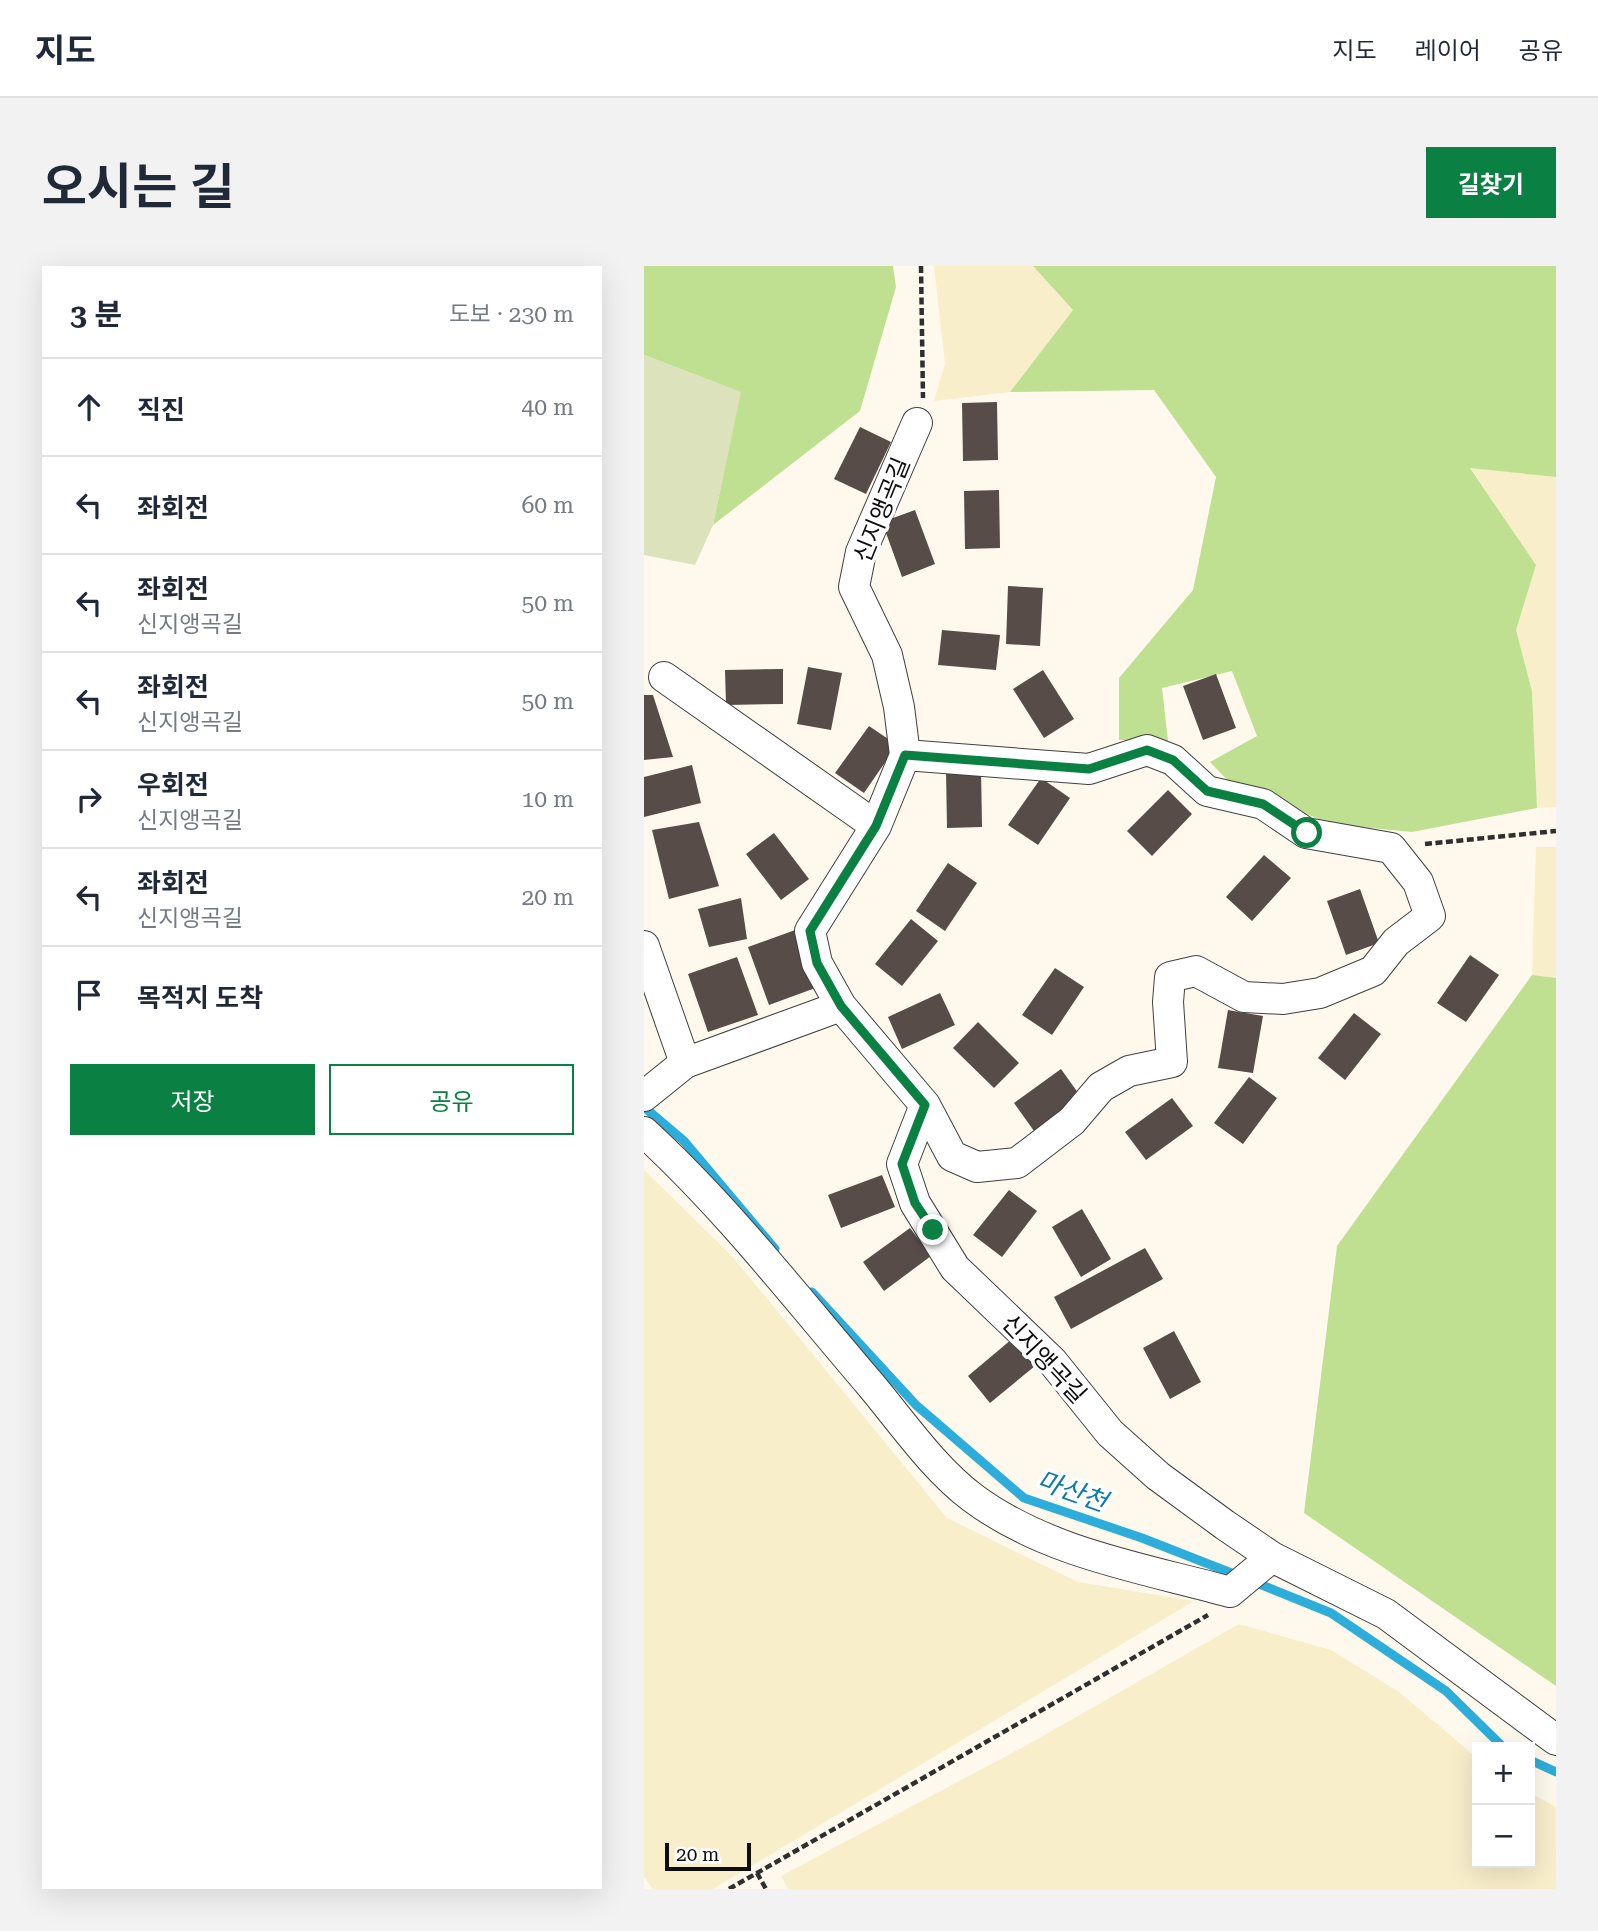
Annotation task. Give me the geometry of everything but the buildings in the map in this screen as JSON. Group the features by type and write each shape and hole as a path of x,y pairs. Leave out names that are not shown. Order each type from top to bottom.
{"street":[{"name":"신지앵곡길","path":"917,423 861,552 854,587 887,655 899,708 905,755 876,826 810,931 817,963 841,1006 925,1105 902,1164 915,1203 955,1268 1052,1361 1110,1433 1158,1476 1272,1557 1386,1614 1556,1740"},
{"path":"664,677 876,826"},
{"path":"905,755 1089,769 1147,750 1173,760 1207,791 1263,804 1307,833 1389,848 1418,882 1430,916 1396,942 1373,971 1320,993 1283,999 1244,997 1196,971 1170,977 1168,1002 1172,1062 1129,1072 1101,1087 1072,1121 1017,1163 977,1167 952,1156 925,1105"},
{"path":"644,946 678,1069"},
{"path":"644,1096 678,1069 841,1006"},
{"path":"644,1132 694,1177 926,1451 972,1497 1032,1533 1080,1551 1230,1592 1272,1557"}],"path":[{"path":"917,423 924,395 921,266"},
{"path":"1389,848 1556,831"},
{"path":"729,1889 1212,1613 1230,1592"},
{"path":"757,1873 766,1889"}],"shaded area":[{"path":"934,266 1033,266 1073,310 1010,392 934,401 945,364"},
{"path":"1470,467 1556,477 1556,807 1537,808 1532,691 1516,630 1536,565"},
{"path":"1536,847 1556,847 1556,978 1532,975"},
{"path":"644,1170 732,1256 947,1518 1078,1582 1194,1601 713,1889 653,1889 644,1877"},
{"path":"1239,1624 1331,1650 1399,1692 1472,1754 1472,1868 1535,1868 1535,1796 1556,1807 1556,1889 788,1889 781,1876 1027,1745"}],"green space":[{"path":"644,266 893,266 896,287 860,411 713,525 740,392 644,355"},
{"path":"1033,266 1556,266 1556,477 1470,468 1536,565 1516,630 1532,691 1537,808 1412,832 1331,824 1230,783 1210,762 1257,736 1232,671 1162,688 1168,741 1119,740 1119,678 1193,590 1216,477 1154,390 1010,392 1073,310"},
{"path":"644,355 741,392 713,525 695,565 644,555"},
{"path":"1532,975 1556,978 1556,1686 1304,1513 1337,1246"}],"waterway":[{"name":"마산천","path":"644,1107 684,1141 775,1249"},
{"name":"마산천","path":"812,1292 916,1405 1024,1498 1142,1538 1239,1576"},
{"name":"마산천","path":"1252,1581 1331,1613 1446,1691 1498,1742"},
{"name":"마산천","path":"1535,1762 1556,1772"}],"route":[{"path":"933,1230 915,1203 902,1164 925,1105 841,1006 817,963 810,931 850,872 876,826 893,790 905,755 1029,762 1089,769 1147,750 1173,760 1207,791 1263,804 1307,833"}]}
